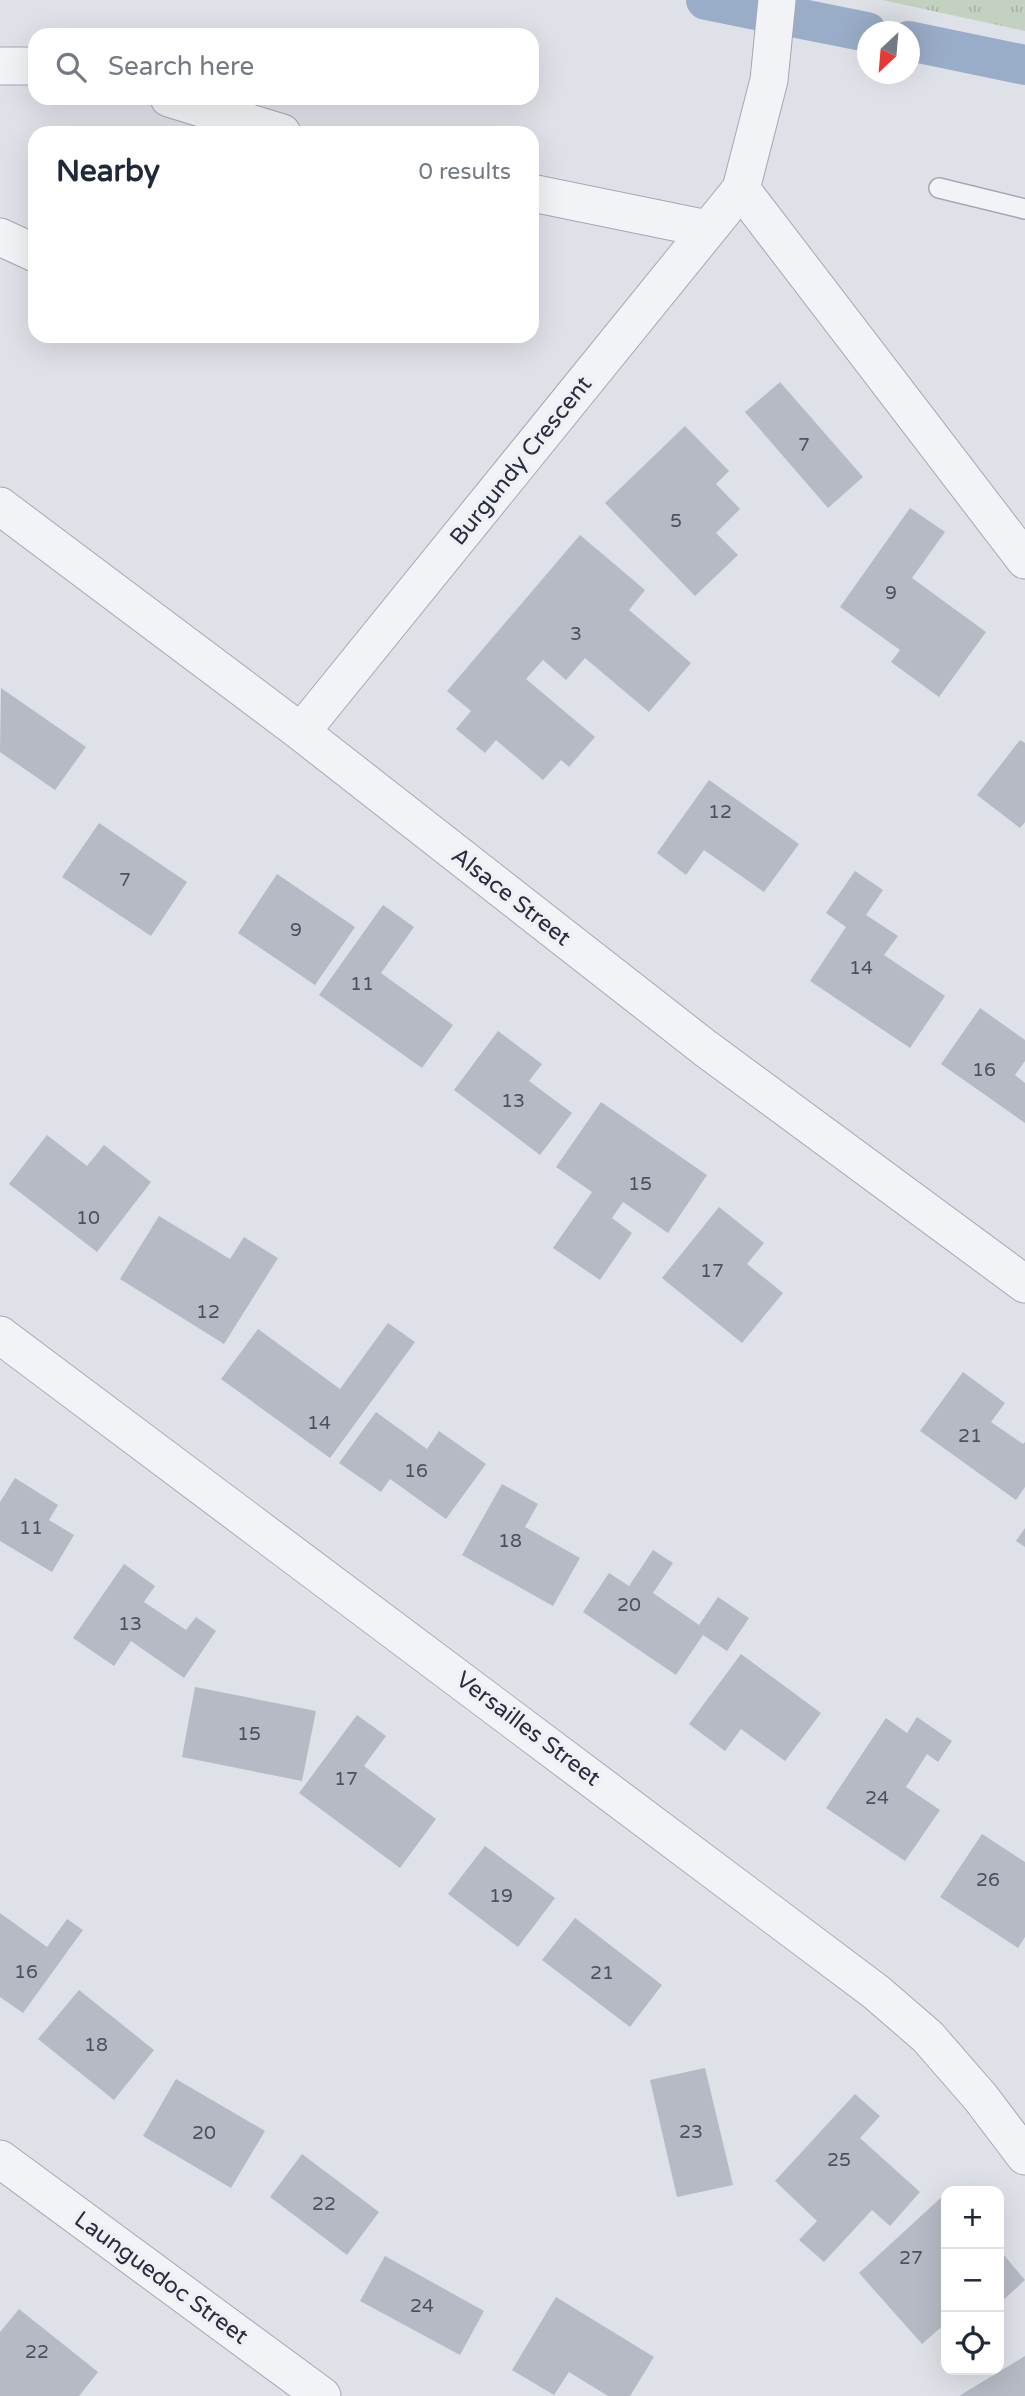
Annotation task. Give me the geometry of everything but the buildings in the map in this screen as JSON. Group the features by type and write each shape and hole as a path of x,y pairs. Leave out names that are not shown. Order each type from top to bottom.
{"street":[{"name":"Burgundy Crescent","path":"301,732 741,189 769,80 777,0"},
{"path":"0,66 28,66"},
{"path":"192,105 259,126"},
{"path":"741,189 1025,560"},
{"path":"539,194 708,229"},
{"path":"0,237 28,250"},
{"name":"Alsace Street","path":"0,506 301,732 705,1048 1025,1284"},
{"name":"Versailles Street","path":"0,1335 876,1992 928,2037 981,2098 1025,2156"},
{"name":"Launguedoc Street","path":"0,2159 322,2396"}],"lane":[{"path":"939,188 1025,209"}],"green space":[{"path":"882,0 1025,0 1025,31"}],"waterway":[{"path":"706,0 857,30"},
{"path":"920,43 1025,65"}]}
